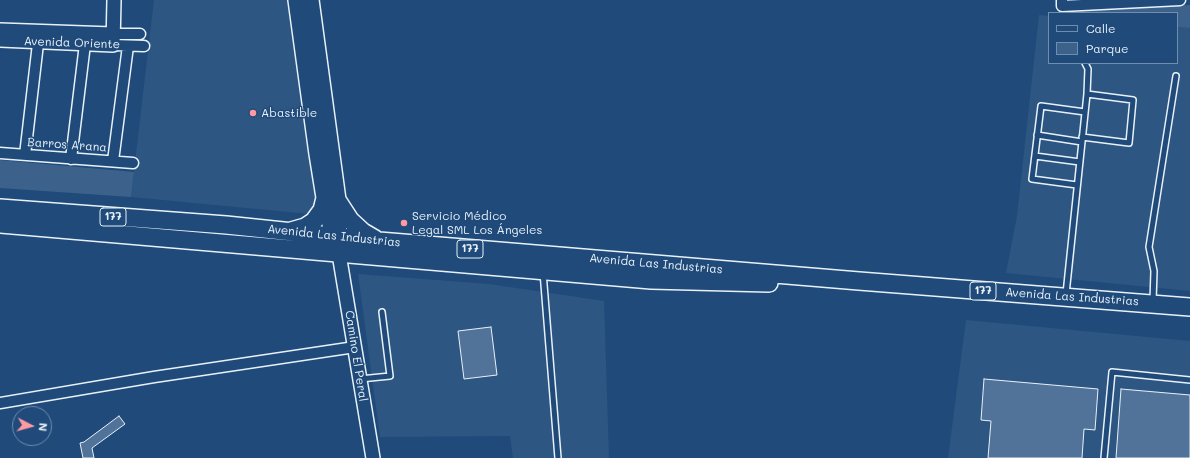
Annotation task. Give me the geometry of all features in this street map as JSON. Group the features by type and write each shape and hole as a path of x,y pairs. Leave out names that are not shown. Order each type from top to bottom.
{"main road":[{"path":"297,0 310,45"},
{"path":"310,0 310,45 339,254"},
{"path":"288,231 305,227 314,221 331,199"},
{"path":"331,199 356,226 379,241"},
{"name":"Avenida Las Industrias","path":"0,208 288,231 379,241 859,281 1190,307"},
{"name":"Avenida Las Industrias","path":"0,224 339,254 696,283 859,281"}],"street":[{"path":"113,40 114,0"},
{"path":"1062,6 1180,0"},
{"name":"Avenida Oriente","path":"0,30 85,44 140,34"},
{"path":"25,155 39,37"},
{"name":"Avenida Oriente","path":"0,40 39,37 113,40 128,46 144,46"},
{"path":"71,159 85,44"},
{"path":"113,161 128,46"},
{"name":"Barros Arana","path":"0,153 133,163"},
{"name":"Camino El Peral","path":"339,254 373,458"},
{"path":"0,404 154,377 355,347"}],"lane":[{"path":"1066,297 1087,94 1088,69 1086,64"},
{"path":"1153,304 1154,271 1149,247 1176,76"},
{"path":"1037,135 1129,142 1133,100 1087,94"},
{"path":"1077,185 1032,179 1041,106 1085,112"},
{"path":"1035,156 1080,162"},
{"path":"543,271 558,458"},
{"path":"360,379 390,376 382,312"},
{"path":"1104,458 1112,372 1190,380"}],"shaded area":[{"path":"154,0 289,0 316,205 310,214 131,197"},
{"path":"1039,15 1048,16 1048,64 1178,64 1178,27 1190,28 1190,291 1006,273 1017,216"},
{"path":"358,274 489,284 604,301 609,458 513,458 510,436 380,437"},
{"path":"966,320 1190,341 1190,458 948,458"}],"green space":[{"path":"1190,5 1190,28 1178,27 1178,12 1069,11"},
{"path":"0,160 134,172 131,197 0,188"}],"building":[{"path":"491,327 497,375 464,379 458,331"},
{"path":"984,379 1098,389 1095,430 1084,429 1082,458 988,458 991,421 981,420"},
{"path":"1121,389 1190,395 1190,458 1116,458"},
{"path":"119,416 125,424 92,448 94,458 83,458 80,443 84,442"}],"place":[{"name":"Abastible","path":"253,113"},
{"name":"Servicio Médico Legal SML Los Ángeles","path":"404,223"}]}
